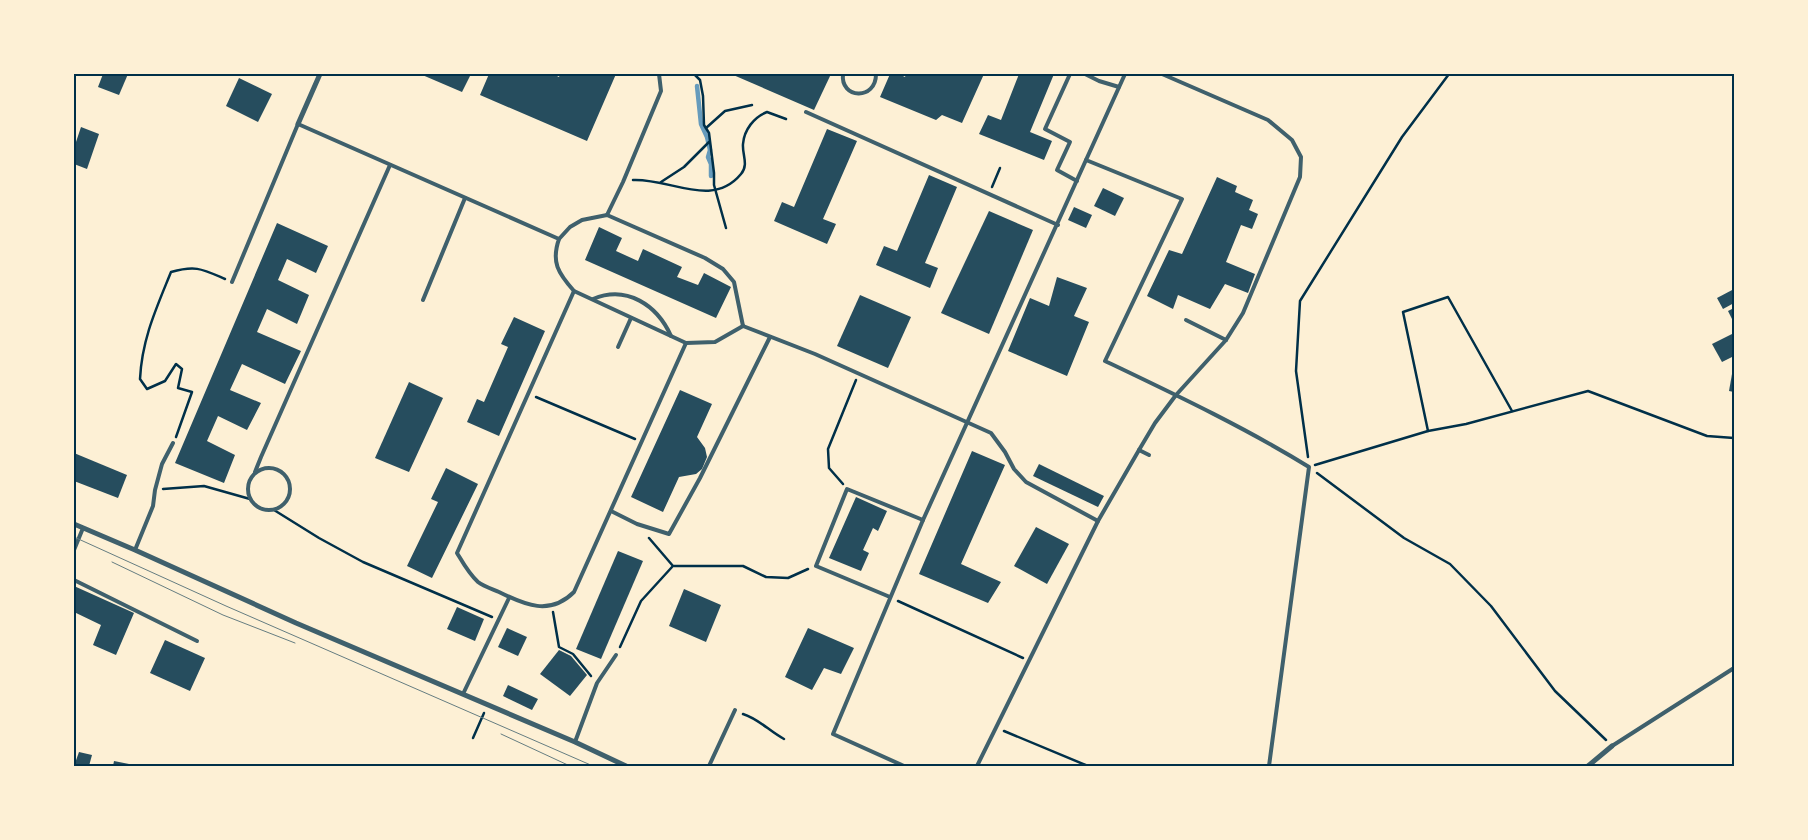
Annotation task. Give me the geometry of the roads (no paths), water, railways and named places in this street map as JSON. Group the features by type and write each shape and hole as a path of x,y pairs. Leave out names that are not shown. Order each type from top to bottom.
{"street":[{"path":"298,124 320,74"},
{"path":"74,524 296,623 575,742 626,766"},
{"path":"1588,766 1612,746"}],"lane":[{"path":"607,215 661,91 659,74"},
{"path":"843,74 843,82 846,87 850,91 861,94 874,85 876,74"},
{"path":"1070,74 1045,129 1070,142 1057,170 1077,181"},
{"path":"1085,74 1099,81 1119,87"},
{"path":"904,766 833,734 923,520 1125,74"},
{"path":"977,766 1098,521 1155,423 1176,395 1226,340 1243,312 1300,177 1301,157 1292,140 1268,120 1162,74"},
{"path":"806,112 1058,225"},
{"path":"232,282 298,124 559,238"},
{"path":"1086,160 1182,199 1105,360 1282,450 1309,467 1269,766"},
{"path":"255,472 266,468 279,470 289,481 290,494 286,502 274,510 260,509 250,499 248,482 255,472 390,165"},
{"path":"423,300 465,198"},
{"path":"607,215 706,258 722,269 734,282 743,326 715,342 686,343 574,291 563,278 556,263 555,251 559,238 582,220 607,215"},
{"path":"574,291 457,553 478,583 510,598 534,606 551,606 564,602 574,592 640,441 686,343"},
{"path":"592,299 602,295 617,295 630,297 643,303 654,310 666,324 671,336"},
{"path":"618,347 631,318"},
{"path":"1186,320 1226,340"},
{"path":"743,326 815,354 990,434 1005,452 1014,469 1026,482 1098,521"},
{"path":"611,511 638,524 669,534 700,478 770,337"},
{"path":"135,550 153,506 162,464 173,442"},
{"path":"1140,450 1149,455"},
{"path":"890,598 816,566 847,490 923,520"},
{"path":"74,550 84,528"},
{"path":"74,580 197,641"},
{"path":"464,694 510,598"},
{"path":"575,742 597,683 616,655"},
{"path":"1612,746 1734,668"},
{"path":"709,766 735,710"}],"waterway":[{"path":"697,86 701,124 710,150 708,157 711,164 711,176"}],"tram line":[{"path":"74,537 226,606 593,766"},
{"path":"112,562 223,615 295,643"},
{"path":"501,734 570,766"}]}
